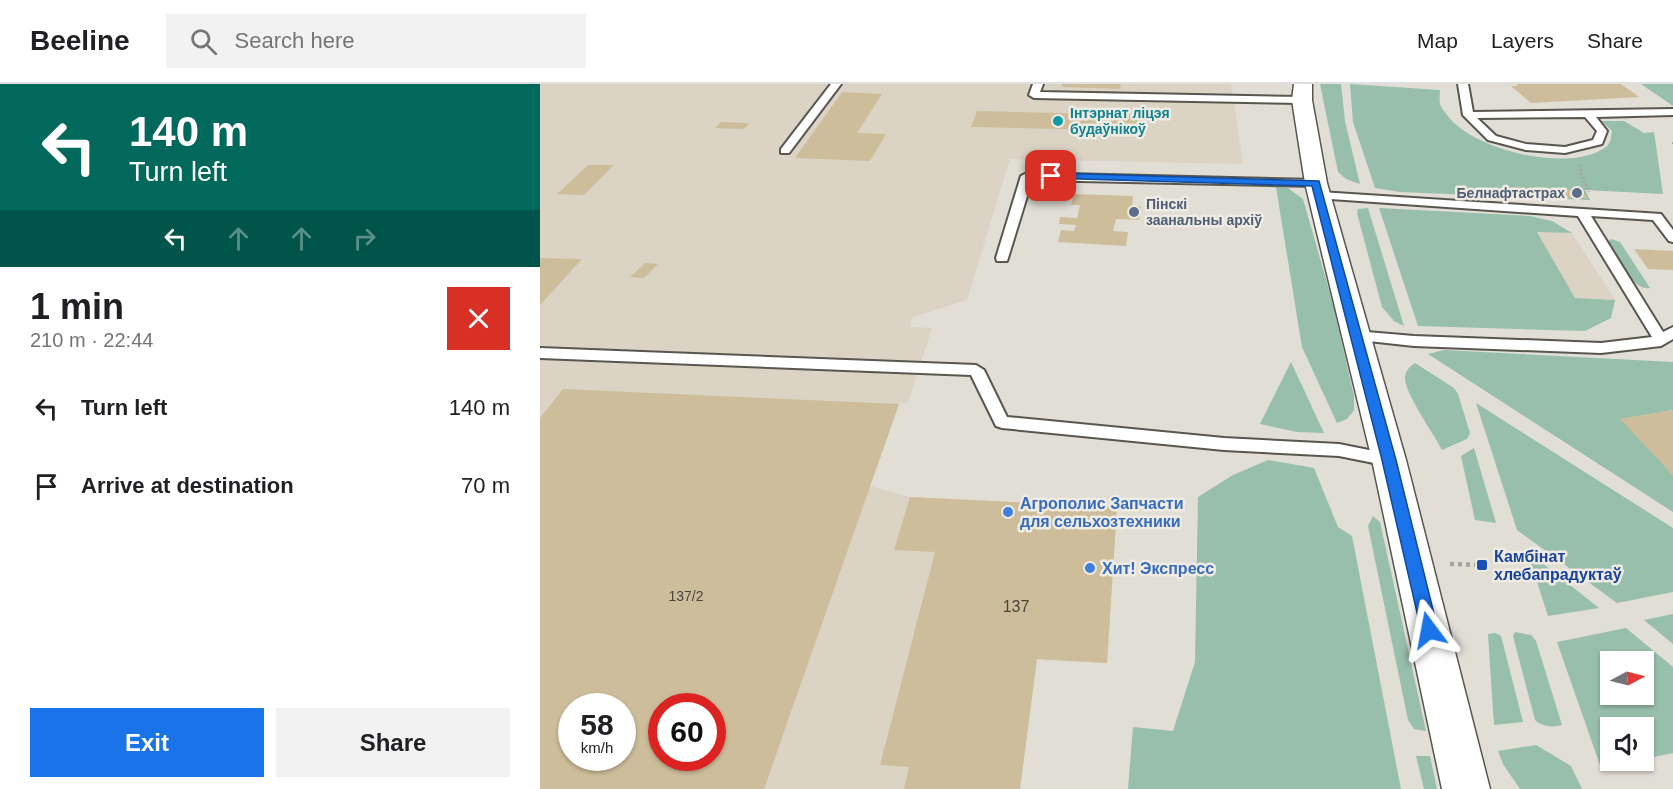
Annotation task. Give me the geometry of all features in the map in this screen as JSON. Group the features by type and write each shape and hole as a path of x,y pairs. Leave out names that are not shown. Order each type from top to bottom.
{"main road":[{"path":"1302,92 1318,190 1389,460 1466,789"}],"lane":[{"path":"785,151 836,84"},
{"path":"1038,84 1034,95 1167,99 1302,92"},
{"path":"1167,84 1167,99"},
{"path":"1463,84 1468,115 1492,138 1526,147 1565,150 1598,142 1602,131 1588,114"},
{"path":"1468,115 1673,112"},
{"path":"1002,258 1027,176 1318,190 1657,217 1673,238"},
{"path":"1355,336 1414,341 1601,348 1667,336 1582,212"},
{"path":"543,356 976,370 1002,422 1224,444 1339,450 1389,460"}],"path":[{"path":"1565,150 1581,166 1582,177 1594,204 1582,212"}],"shaded area":[{"path":"540,84 1231,84 1243,164 1010,159 967,300 913,317 910,327 932,328 908,403 899,404 870,486 910,497 1117,507 1107,663 1037,660 1020,789 540,789"},
{"path":"1537,232 1572,233 1615,300 1575,299"}],"green space":[{"path":"1320,84 1341,84 1345,121 1360,184 1346,179 1338,172"},
{"path":"1350,84 1440,90 1441,107 1447,115 1460,128 1477,139 1499,148 1546,158 1590,155 1606,147 1610,142 1612,131 1602,121 1624,121 1644,133 1654,132 1663,194 1585,190 1590,200 1400,192 1375,188 1353,122"},
{"path":"1641,84 1673,84 1673,106"},
{"path":"1276,187 1288,188 1303,199 1333,304 1354,396 1354,410 1347,419 1337,423 1302,347"},
{"path":"1368,208 1404,326 1394,321 1382,307 1357,213 1358,209"},
{"path":"1379,208 1530,216 1552,221 1572,233 1537,232 1575,298 1615,300 1611,318 1585,331 1418,326"},
{"path":"1611,239 1620,242 1650,288 1644,288 1631,279 1607,242"},
{"path":"1444,350 1673,362 1673,410 1621,419 1673,475 1673,512 1428,354"},
{"path":"1291,362 1324,433 1297,432 1260,424"},
{"path":"1415,363 1454,388 1470,433 1467,439 1442,450 1406,385 1406,373"},
{"path":"1476,403 1673,528 1673,592 1617,603 1517,530"},
{"path":"1474,448 1496,523 1475,520 1461,456"},
{"path":"1268,460 1314,468 1338,527 1352,536 1401,789 1128,789 1133,727 1173,731 1195,662 1198,497 1233,475"},
{"path":"1373,516 1380,522 1426,731 1414,729 1408,720 1368,526"},
{"path":"1527,551 1599,608 1548,616"},
{"path":"1673,614 1673,644 1644,620"},
{"path":"1626,628 1654,651 1600,651 1600,705 1654,705 1654,651 1673,667 1673,753 1654,757 1654,717 1600,717 1600,765 1557,642"},
{"path":"1515,632 1531,635 1536,641 1562,725 1547,726 1535,720 1513,636"},
{"path":"1495,633 1501,636 1523,722 1494,725 1488,634"},
{"path":"1536,745 1571,766 1582,789 1520,789 1503,764 1498,751"},
{"path":"1416,756 1430,756 1437,789 1424,789"}],"building":[{"path":"1062,84 1121,84 1120,89 1062,87"},
{"path":"1516,84 1621,84 1639,97 1531,103 1511,86 1518,86"},
{"path":"842,92 882,94 857,133 886,134 870,161 795,158"},
{"name":"Інтэрнат ліцэя будаўнікоў","path":"977,111 1143,115 1142,131 971,127"},
{"path":"721,122 750,123 744,129 715,128"},
{"path":"588,165 614,165 584,195 557,194"},
{"path":"1558,190 1581,190 1588,198 1565,198"},
{"path":"1074,194 1133,196 1132,206 1141,206 1139,220 1116,219 1113,231 1128,232 1126,246 1058,242 1061,230 1074,231 1076,225 1059,224 1060,217 1077,218 1080,205 1071,205"},
{"path":"1634,249 1673,251 1673,270 1648,269"},
{"path":"540,258 582,259 540,305"},
{"path":"645,263 658,264 644,278 630,277"},
{"path":"563,389 899,404 764,789 540,789 540,418"},
{"path":"1673,410 1673,475 1620,419"},
{"path":"910,497 1117,507 1107,663 1037,659 1020,789 904,789 909,767 880,765 935,552 894,550"}],"place":[{"name":"Інтэрнат ліцэя будаўнікоў","path":"1058,121"},
{"name":"Белнафтастрах","path":"1577,193"},
{"name":"Пінскі заанальны архіў","path":"1134,212"},
{"name":"Агрополис Запчасти для сельхозтехники","path":"1008,512"},
{"name":"Камбінат хлебапрадуктаў","path":"1482,565"},
{"name":"Хит! Экспресс","path":"1090,568"}],"route":[{"path":"1051,176 1316,183 1389,460 1429,630"}]}
